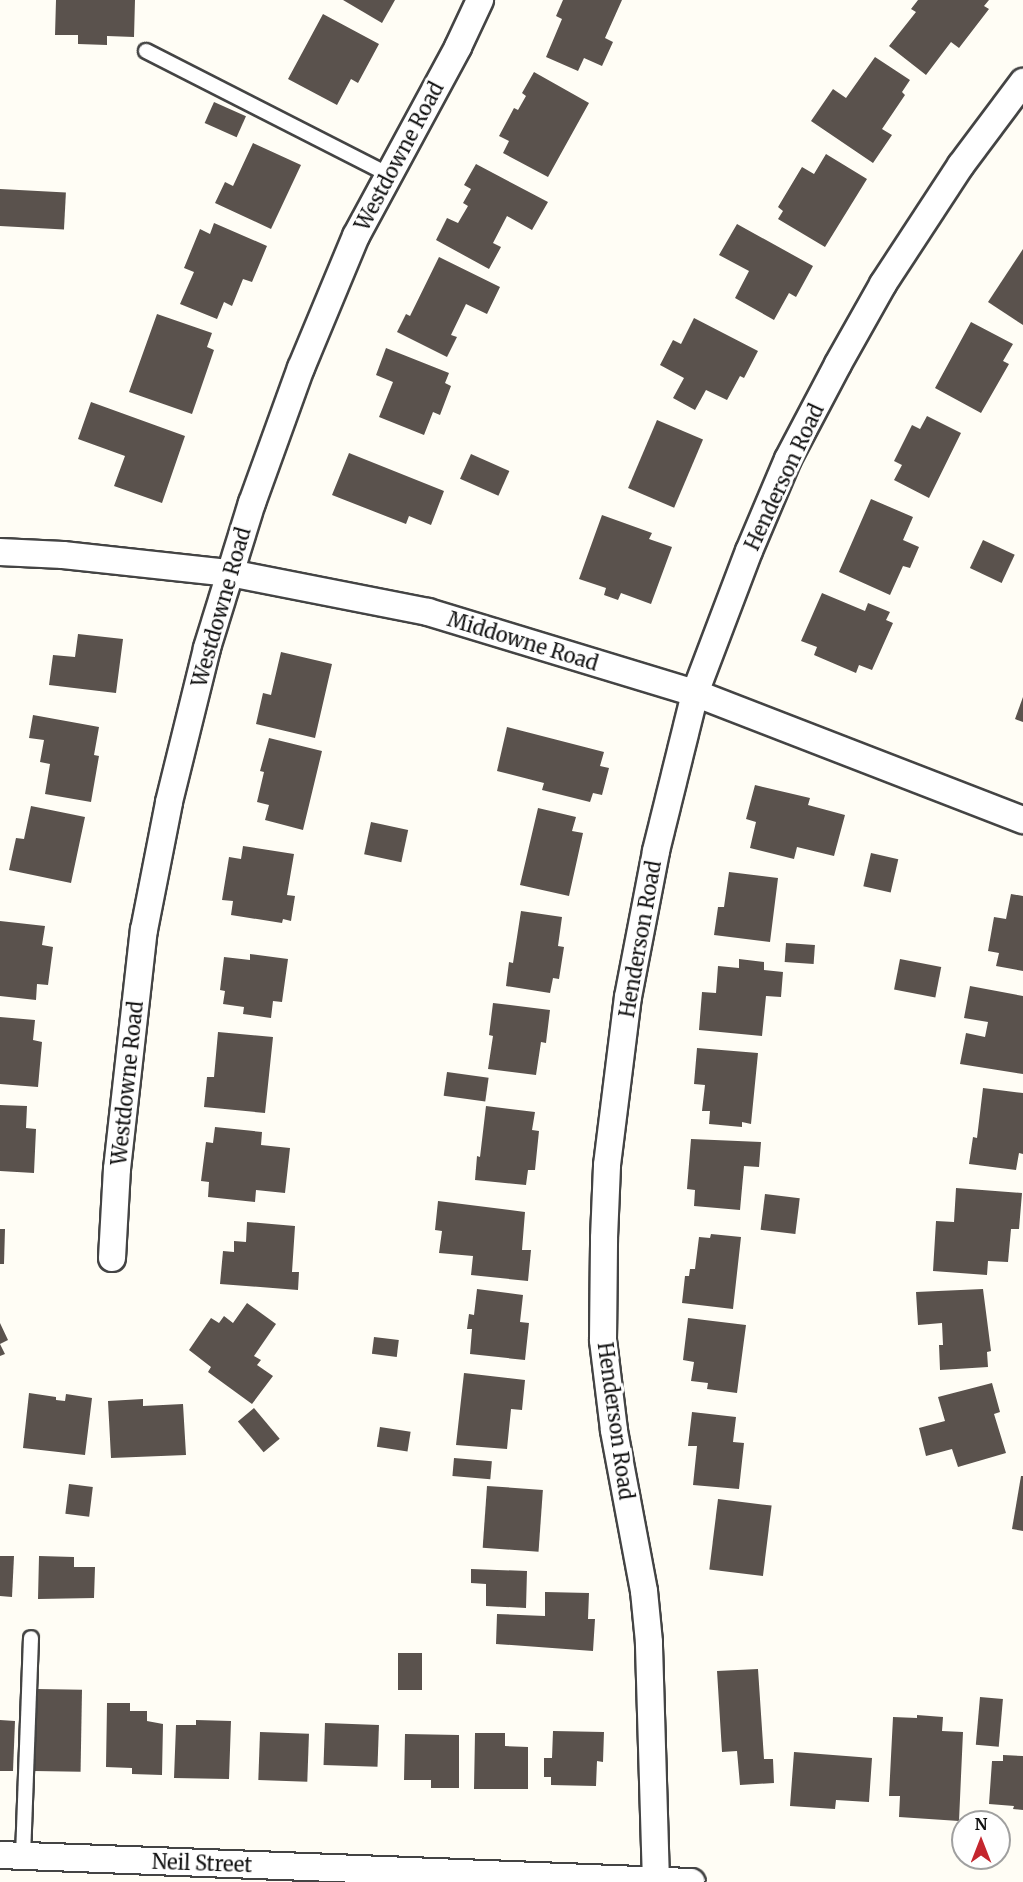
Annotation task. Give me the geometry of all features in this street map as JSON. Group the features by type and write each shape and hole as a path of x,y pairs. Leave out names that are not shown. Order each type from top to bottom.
{"street":[{"name":"Westdowne Road","path":"112,1258 117,1169 144,930 169,802 207,648 230,573 300,368 356,236 459,47 480,0"},
{"name":"Henderson Road","path":"656,1881 649,1642 644,1591 614,1430 603,1340 603,1238 608,1165 628,997 656,851 695,693 749,551 788,459 883,284 961,165 1023,82"},
{"name":"Middowne Road","path":"0,552 63,555 230,573 428,612 695,693 1023,820"},
{"name":"Neil Street","path":"12,1856 691,1882"}],"lane":[{"path":"147,51 389,176"},
{"path":"12,1856 31,1638"}],"building":[{"path":"56,0 135,0 134,37 107,36 107,45 78,44 78,35 55,35"},
{"path":"343,0 395,0 382,23"},
{"path":"563,0 622,0 605,38 613,42 602,66 584,58 578,71 546,57 562,19 556,16"},
{"path":"918,0 989,0 984,6 989,9 959,48 951,42 926,75 889,46 916,12 911,9"},
{"path":"323,14 379,44 358,83 351,79 337,105 288,79"},
{"path":"875,57 910,80 902,92 905,95 882,129 892,135 873,163 811,121 833,89 846,98"},
{"path":"534,72 589,103 548,177 503,153 509,141 499,136 514,108 518,110 526,96 522,93"},
{"path":"214,102 246,116 237,137 205,123"},
{"path":"253,143 301,165 271,229 215,203 225,182 233,186"},
{"path":"826,154 867,179 825,247 778,219 783,211 778,207 802,167 814,174"},
{"path":"476,164 548,202 532,230 507,216 493,243 501,247 489,269 436,240 447,218 458,223 468,206 463,203 471,189 464,185"},
{"path":"0,189 66,192 64,229 0,226"},
{"path":"214,223 267,246 252,282 243,279 232,306 224,302 217,319 180,304 194,272 184,268 200,229 210,234"},
{"path":"737,224 813,266 796,297 789,293 774,320 735,298 749,271 719,255"},
{"path":"1023,249 1023,325 988,302"},
{"path":"439,257 500,287 487,314 466,304 451,335 457,337 447,357 397,332 406,314 410,316"},
{"path":"157,314 212,333 207,347 214,350 192,414 129,392"},
{"path":"694,318 758,351 744,378 740,376 727,400 706,390 695,410 673,398 684,378 660,365 673,340 681,344"},
{"path":"971,322 1013,344 1003,361 1009,364 981,413 935,388"},
{"path":"386,348 449,373 445,383 451,386 440,415 433,412 424,435 379,417 393,382 376,375"},
{"path":"91,402 185,436 162,503 114,486 125,456 78,439"},
{"path":"927,416 961,433 929,498 894,480 902,465 894,461 912,425 920,429"},
{"path":"657,420 703,440 674,508 628,488"},
{"path":"349,453 444,491 431,525 409,516 406,524 332,495"},
{"path":"471,454 509,471 498,496 460,479"},
{"path":"871,499 913,517 903,540 919,547 910,568 903,566 890,595 839,572"},
{"path":"602,515 652,533 649,539 672,547 651,604 621,593 618,600 604,595 606,588 579,579"},
{"path":"983,540 1015,555 1002,583 970,568"},
{"path":"822,593 865,611 868,603 890,612 886,620 893,623 872,670 859,665 856,673 814,655 817,647 801,641"},
{"path":"78,634 123,639 116,693 49,685 53,655 75,657"},
{"path":"281,652 332,664 315,738 256,724 263,693 271,695"},
{"path":"1023,697 1023,722 1015,719"},
{"path":"33,715 99,727 94,755 99,756 91,802 45,794 50,764 40,762 44,740 29,738"},
{"path":"507,727 604,752 600,766 609,768 602,795 593,793 590,802 542,790 544,783 497,771"},
{"path":"269,738 322,751 303,830 265,820 269,805 257,802 264,772 260,771"},
{"path":"755,785 810,798 808,805 845,815 834,856 797,847 794,859 750,848 756,822 746,819"},
{"path":"31,806 85,817 71,883 9,870 16,838 24,839"},
{"path":"538,808 576,817 572,831 583,833 569,896 520,885"},
{"path":"371,822 408,830 401,862 364,854"},
{"path":"243,846 294,854 287,895 295,896 291,921 283,919 282,923 231,915 233,901 222,900 229,857 241,859"},
{"path":"871,853 898,859 891,892 863,886"},
{"path":"729,872 778,878 770,942 714,935 718,907 724,907"},
{"path":"1011,894 1023,896 1023,971 996,966 999,953 988,951 994,917 1006,919"},
{"path":"521,911 562,917 558,946 564,947 559,979 553,978 550,993 506,986 509,962 513,963"},
{"path":"0,921 45,926 42,945 53,947 48,985 37,984 36,1000 0,996"},
{"path":"786,943 815,945 814,964 785,962"},
{"path":"250,954 288,959 282,1002 273,1001 271,1018 243,1014 244,1007 223,1004 225,991 220,990 224,957 250,960"},
{"path":"739,959 764,962 764,970 783,972 781,997 766,996 762,1036 699,1030 702,992 716,993 718,966 739,968"},
{"path":"900,959 941,967 935,997 894,989"},
{"path":"970,986 1023,996 1023,1074 960,1064 966,1033 985,1037 988,1022 964,1018"},
{"path":"493,1003 550,1010 546,1043 541,1042 536,1075 488,1069 493,1036 489,1035"},
{"path":"0,1017 35,1020 33,1040 42,1042 38,1087 0,1084"},
{"path":"218,1032 273,1037 265,1113 204,1107 207,1077 214,1077"},
{"path":"697,1048 758,1053 751,1124 742,1122 742,1127 709,1124 710,1111 702,1111 705,1085 694,1084"},
{"path":"447,1072 489,1078 485,1102 444,1096"},
{"path":"983,1088 1023,1093 1023,1154 1019,1153 1016,1170 969,1164 973,1137 977,1138"},
{"path":"0,1105 27,1106 26,1128 36,1129 34,1173 0,1171"},
{"path":"486,1106 535,1112 532,1130 539,1131 535,1170 528,1170 526,1185 475,1180"},
{"path":"215,1127 262,1132 261,1145 290,1148 285,1193 256,1190 255,1202 208,1197 209,1182 201,1181 206,1142 213,1143"},
{"path":"691,1139 761,1142 759,1167 744,1166 740,1210 694,1206 695,1190 687,1189"},
{"path":"956,1188 1022,1193 1019,1229 1011,1229 1008,1262 988,1261 987,1275 933,1271 936,1221 954,1222"},
{"path":"765,1194 800,1198 795,1234 761,1230"},
{"path":"438,1201 525,1212 522,1250 531,1250 528,1281 471,1275 473,1256 439,1253 442,1231 435,1230"},
{"path":"247,1222 295,1226 292,1272 299,1272 298,1290 220,1284 223,1251 234,1252 234,1241 246,1242"},
{"path":"0,1229 5,1229 4,1264 0,1264"},
{"path":"711,1234 741,1237 733,1309 682,1303 685,1276 689,1276 690,1269 695,1269 699,1237 710,1238"},
{"path":"477,1289 523,1295 520,1322 529,1323 525,1360 470,1354 472,1329 467,1329 469,1314 474,1315"},
{"path":"983,1289 991,1351 987,1352 988,1367 940,1370 939,1345 943,1345 942,1323 918,1325 916,1292"},
{"path":"247,1303 276,1324 254,1356 261,1360 257,1365 273,1376 252,1404 208,1372 211,1367 189,1350 211,1318 219,1323 224,1316 233,1323"},
{"path":"688,1318 746,1325 737,1393 707,1389 708,1383 691,1381 694,1362 683,1360"},
{"path":"0,1323 8,1340 0,1344"},
{"path":"374,1337 399,1340 397,1357 372,1354"},
{"path":"0,1344 5,1354 0,1356"},
{"path":"464,1373 525,1380 522,1410 511,1409 507,1449 456,1445"},
{"path":"992,1383 1000,1412 994,1414 1006,1453 958,1467 952,1449 926,1456 919,1428 945,1421 938,1397"},
{"path":"29,1393 56,1397 56,1400 65,1401 66,1394 92,1398 85,1455 23,1448"},
{"path":"143,1399 143,1406 183,1404 186,1455 111,1458 108,1401"},
{"path":"254,1408 280,1439 264,1452 238,1421"},
{"path":"692,1412 736,1417 733,1442 744,1443 739,1489 693,1485 697,1446 688,1446"},
{"path":"380,1427 411,1432 407,1452 377,1447"},
{"path":"454,1458 492,1461 490,1479 452,1476"},
{"path":"1021,1476 1023,1476 1023,1531 1012,1529"},
{"path":"69,1484 93,1487 89,1517 65,1514"},
{"path":"487,1486 543,1490 539,1552 483,1548"},
{"path":"718,1499 772,1506 763,1576 709,1569"},
{"path":"0,1556 14,1556 12,1597 0,1596"},
{"path":"39,1556 74,1557 74,1567 95,1567 94,1598 38,1599"},
{"path":"471,1569 527,1571 526,1608 486,1606 486,1584 471,1583"},
{"path":"545,1592 589,1593 588,1619 595,1619 593,1651 496,1644 497,1614 545,1616"},
{"path":"398,1653 422,1653 422,1690 398,1690"},
{"path":"758,1669 764,1759 773,1759 774,1783 740,1785 737,1751 722,1752 717,1671"},
{"path":"36,1689 82,1690 81,1772 35,1771"},
{"path":"980,1697 1003,1699 999,1747 976,1745"},
{"path":"107,1703 130,1703 130,1711 147,1711 147,1721 163,1724 162,1775 132,1774 132,1768 106,1767"},
{"path":"917,1715 943,1717 942,1731 963,1732 959,1810 951,1810 951,1820 899,1817 900,1796 889,1796 893,1717 917,1718"},
{"path":"0,1720 15,1721 13,1771 0,1771"},
{"path":"196,1720 231,1721 229,1779 174,1778 176,1725 196,1725"},
{"path":"325,1723 379,1725 378,1767 324,1765"},
{"path":"553,1731 604,1732 603,1762 597,1761 596,1786 551,1785 551,1777 544,1777 544,1758 552,1758"},
{"path":"260,1732 309,1734 307,1782 258,1780"},
{"path":"475,1733 505,1733 505,1746 528,1747 528,1789 474,1789"},
{"path":"405,1734 459,1735 459,1788 431,1788 431,1780 404,1780"},
{"path":"794,1752 872,1758 869,1802 836,1800 835,1809 790,1806"},
{"path":"1003,1755 1023,1756 1023,1810 1013,1809 1014,1806 989,1804 992,1761 1003,1761"}]}
